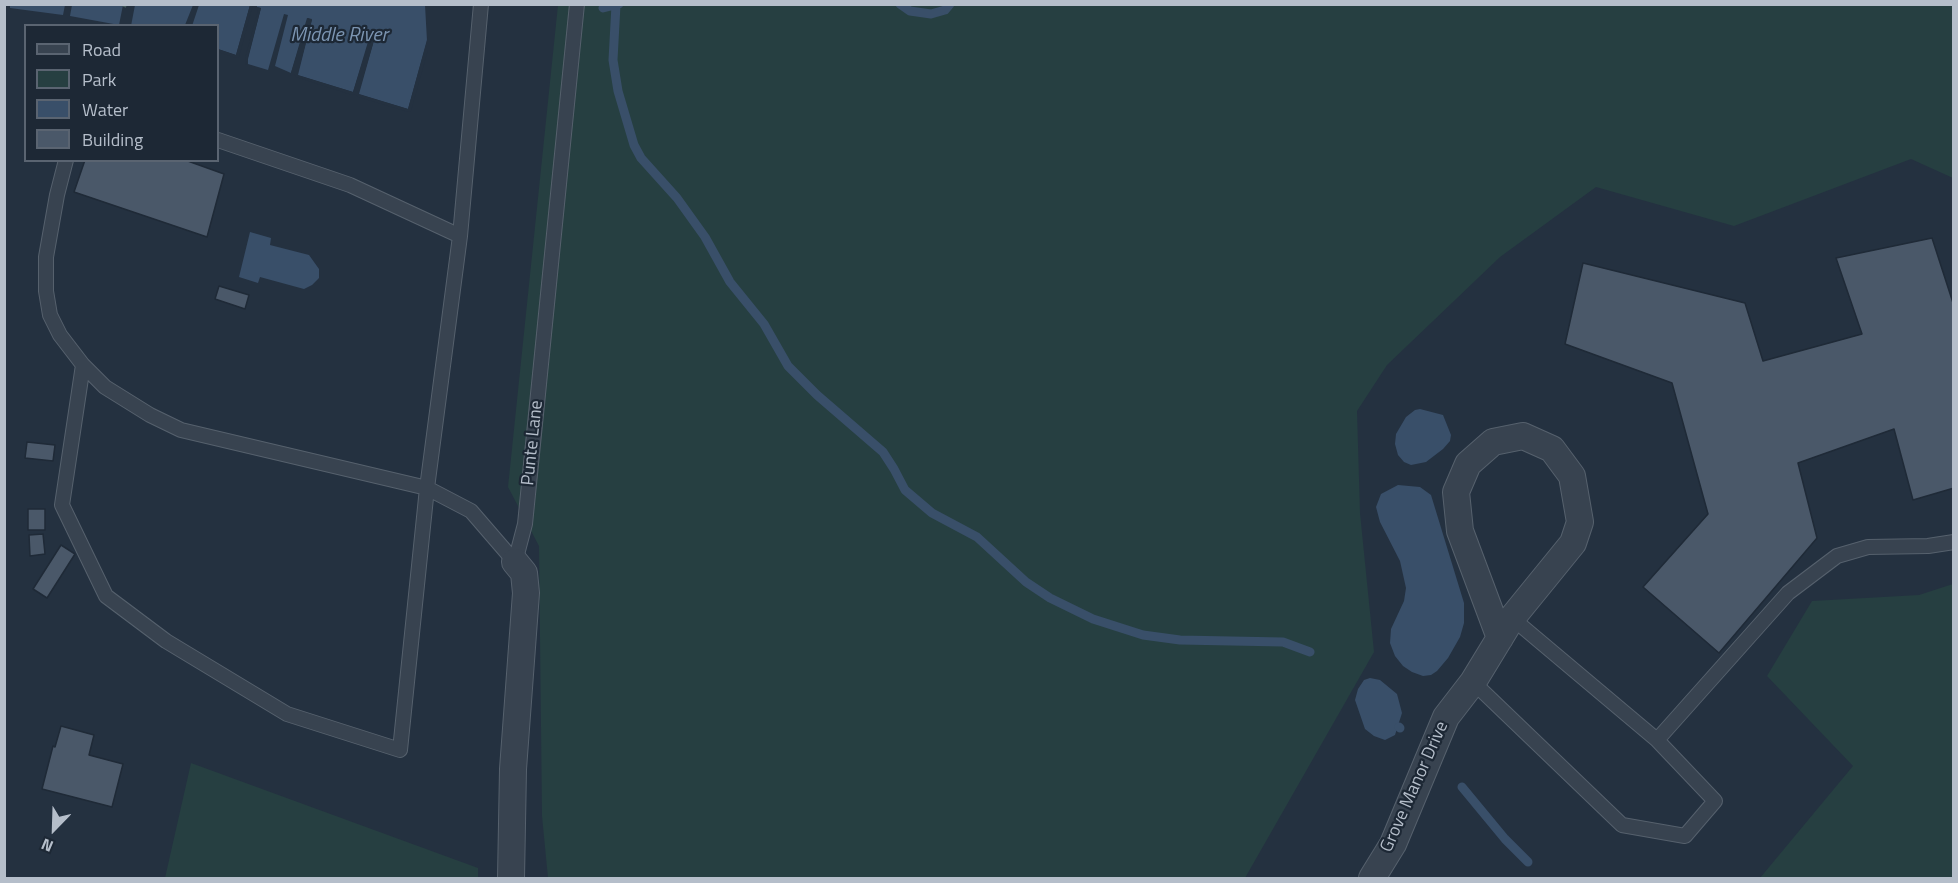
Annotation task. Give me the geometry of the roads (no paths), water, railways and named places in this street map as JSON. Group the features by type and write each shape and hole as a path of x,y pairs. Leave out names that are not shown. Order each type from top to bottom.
{"street":[{"name":"Grove Manor Drive","path":"1372,879 1393,844 1446,717 1473,682 1506,628 1573,543 1580,522 1572,476 1552,449 1523,436 1493,442 1468,464 1456,492 1461,531 1506,628"},
{"path":"511,879 513,769 526,593 524,573 515,562"}],"lane":[{"path":"83,365 62,505 105,596 166,641 287,714 400,750 427,488 460,236 481,4"},
{"name":"Punte Lane","path":"515,562 525,524 577,4"},
{"path":"219,140 350,185 460,236"},
{"path":"65,162 46,257 46,291 50,315 60,335 83,365 105,387 150,415 181,430 427,488 471,511 515,562"},
{"path":"1657,740 1788,593 1838,556 1868,547 1929,546 1953,542"},
{"path":"1473,682 1622,825 1685,837 1715,801 1657,740 1506,628"}],"water":[{"path":"10,4 65,5 63,15 10,8"},
{"path":"72,5 123,5 119,24 70,16"},
{"path":"135,5 193,5 185,24 131,24"},
{"name":"Middle River","path":"199,5 250,5 236,55 219,49 219,24 193,24"},
{"name":"Middle River","path":"257,5 425,5 427,41 408,109 358,94 375,37 371,35 353,92 297,75 312,20 308,18 291,73 275,66 288,15 284,14 268,70 248,64 261,8 256,7"},
{"path":"250,232 271,238 270,245 309,255 319,269 319,278 304,289 260,277 258,283 239,277"},
{"path":"1420,409 1443,415 1451,435 1450,441 1443,449 1426,462 1411,465 1404,462 1398,455 1395,444 1396,434 1406,417"},
{"path":"1398,485 1420,487 1431,495 1464,603 1464,623 1460,637 1448,658 1431,675 1423,676 1403,666 1395,656 1390,643 1391,629 1404,601 1406,588 1400,561 1380,522 1376,507 1381,494"},
{"path":"1370,678 1380,680 1397,694 1402,713 1395,735 1385,740 1365,729 1355,700 1364,680"}],"waterway":[{"path":"603,8 619,4"},
{"path":"900,4 910,11 931,14 945,10 950,4"},
{"path":"616,5 613,60 618,91 634,145 641,158 677,198 705,237 730,282 764,324 788,366 817,395 883,452 905,490 932,513 977,537 1026,582 1050,598 1093,619 1143,635 1180,640 1283,642 1310,652"},
{"path":"1462,787 1505,839 1528,862"}]}
